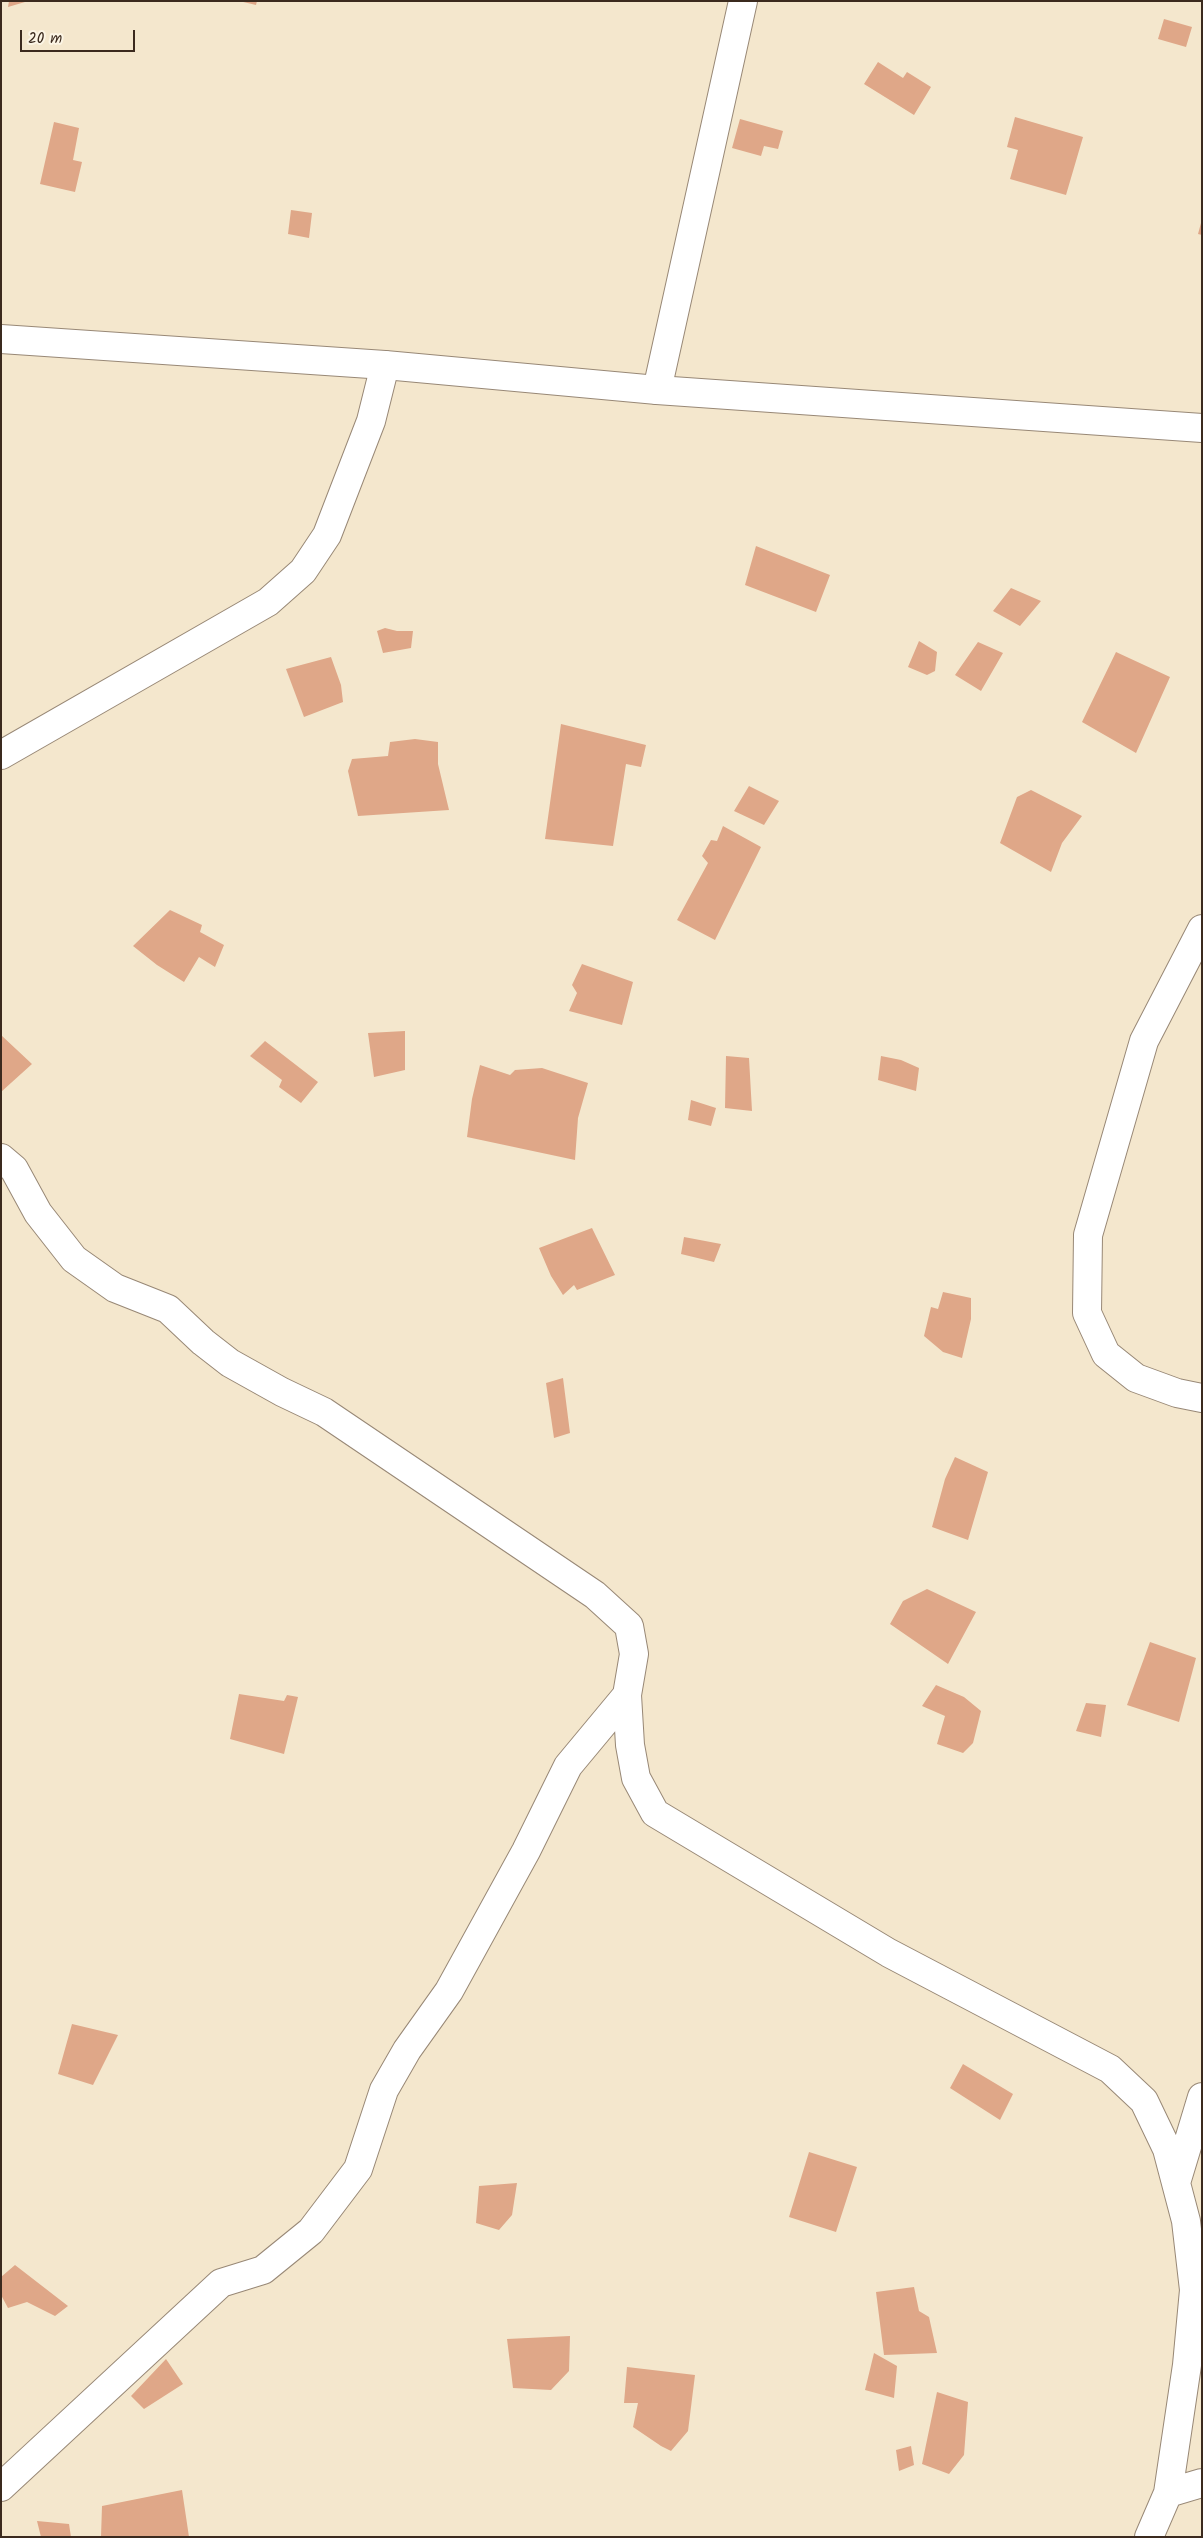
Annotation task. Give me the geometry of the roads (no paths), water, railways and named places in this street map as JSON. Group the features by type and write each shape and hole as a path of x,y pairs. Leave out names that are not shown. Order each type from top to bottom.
{"street":[{"path":"657,390 743,1"},
{"path":"1,339 385,364 657,390 1202,428"},
{"path":"1,754 268,602 303,572 327,535 371,421 385,364"},
{"path":"1202,929 1144,1041 1088,1235 1087,1313 1106,1354 1136,1378 1177,1393 1202,1398"},
{"path":"1,1158 14,1169 38,1213 74,1259 115,1288 168,1309 203,1342 230,1363 282,1392 324,1412 595,1595 629,1626 634,1654 627,1695 630,1745 636,1778 655,1813 889,1953 1110,2069 1144,2101 1167,2149 1176,2183 1186,2221 1194,2290 1187,2365 1168,2493 1149,2537"},
{"path":"1,2487 221,2283 263,2270 311,2230 358,2169 384,2090 406,2050 449,1992 526,1851 568,1766 627,1695"},
{"path":"1176,2183 1194,2154 1202,2097"},
{"path":"1168,2493 1202,2483"}]}
